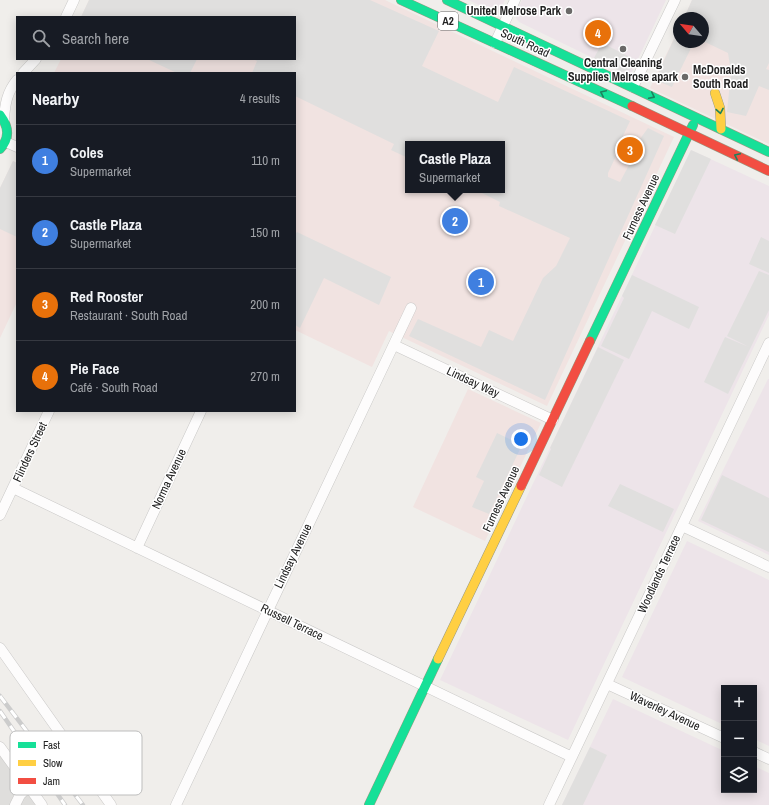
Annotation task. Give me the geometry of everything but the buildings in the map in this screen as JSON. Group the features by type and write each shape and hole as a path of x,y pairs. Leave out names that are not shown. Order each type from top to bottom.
{"main road":[{"name":"South Road","path":"401,0 769,171"},
{"name":"South Road","path":"447,0 503,25 769,152"},
{"path":"715,93 720,108 721,129"},
{"path":"2,117 8,129 3,145"},
{"name":"Furness Avenue","path":"369,805 697,118"}],"street":[{"path":"68,14 74,0"},
{"path":"495,43 515,0"},
{"path":"633,87 675,0"},
{"path":"25,72 35,60"},
{"path":"2,117 8,92 16,81"},
{"path":"3,145 16,147"},
{"name":"Lindsay Avenue","path":"176,805 411,308"},
{"name":"Woodlands Terrace","path":"549,805 769,344"},
{"name":"Lindsay Way","path":"394,345 553,420"},
{"name":"Flinders Street","path":"0,515 3,503 13,488 49,412"},
{"name":"Norma Avenue","path":"137,548 201,412"},
{"name":"Russell Terrace","path":"13,488 572,757"},
{"path":"682,526 769,567"},
{"path":"0,648 59,731"},
{"name":"Waverley Avenue","path":"607,684 721,737"},
{"path":"0,747 10,760"},
{"path":"757,753 769,759"},
{"path":"15,805 20,795"},
{"path":"35,795 42,805"},
{"path":"104,795 111,805"}],"shaded area":[{"path":"89,0 385,0 674,137 547,406 389,331 372,367 296,330 296,72 54,72 60,60 296,60 296,16 81,16"},
{"path":"89,0 370,0 439,31 422,66 498,102 514,67 630,121 614,155 616,156 608,173 608,177 620,182 640,139 648,128 664,136 545,400 409,336 418,319 481,347 489,330 513,341 543,278 556,266 570,238 499,206 500,202 482,193 505,193 505,141 405,141 405,157 391,150 394,144 296,96 296,72 252,72 257,61 255,60 296,60 296,16 81,16"},
{"path":"468,0 505,0 498,14"},
{"path":"522,0 666,0 630,76 519,22 516,18 516,12"},
{"path":"692,0 769,0 769,144 650,88 673,40 673,48 709,48 709,12 687,12"},
{"path":"692,0 769,0 769,63 766,69 769,70 769,90 759,86 746,116 727,112 731,72 728,53 709,44 709,12 687,12"},
{"path":"673,41 673,48 691,48 672,87 655,80"},
{"path":"602,43 636,60 631,69 622,72 594,58"},
{"path":"149,60 196,60 190,72 175,72"},
{"path":"691,150 769,186 769,315 568,740 440,680"},
{"path":"691,150 711,159 675,234 655,225"},
{"path":"13,161 16,162 16,304 0,338 0,188"},
{"path":"13,161 16,162 16,237 0,229 0,188"},
{"path":"297,232 391,277 379,305 324,278 300,328 296,326"},
{"path":"761,237 769,241 769,273 749,264"},
{"path":"759,271 769,275 769,310 728,394 704,382 725,337 749,347 727,336"},
{"path":"632,275 699,307 689,329 652,311 629,359 601,346 624,298 622,296"},
{"path":"598,347 624,360 562,487 539,475 551,449 550,448"},
{"path":"769,379 769,555 698,521"},
{"path":"468,389 541,423 485,541 413,507"},
{"path":"497,433 522,445 489,514 472,507 484,481 476,477"},
{"path":"722,475 769,498 769,552 701,520"},
{"path":"620,484 674,509 663,532 608,506"},
{"path":"687,541 769,580 769,746 757,740 757,685 721,685 721,724 622,677"},
{"path":"613,699 721,750 721,793 757,793 757,767 769,773 769,805 562,805"},
{"path":"590,747 607,755 583,805 562,805"},
{"path":"0,755 10,769 10,795 29,795 36,805 0,805"}],"railway":[{"path":"0,696 27,731"},
{"path":"0,711 14,731"},
{"path":"58,795 65,805"},
{"path":"75,795 83,805"}],"traffic: fast":[{"path":"401,0 632,106"},
{"path":"447,0 769,152"},
{"path":"0,115 7,128 7,137 0,149"},
{"path":"590,341 693,125"},
{"path":"369,805 438,659"}],"traffic: slow":[{"path":"715,93 720,108 721,129"},
{"path":"438,659 521,486"}],"traffic: jam":[{"path":"632,106 769,171"},
{"path":"521,486 590,341"}],"place":[{"name":"United Melrose Park","path":"569,11"},
{"name":"Pie Face","path":"598,33"},
{"name":"Central Cleaning Supplies Melrose apark","path":"623,49"},
{"name":"McDonalds South Road","path":"685,77"},
{"name":"Red Rooster","path":"630,150"},
{"name":"Castle Plaza","path":"455,221"},
{"name":"Coles","path":"481,282"}]}
